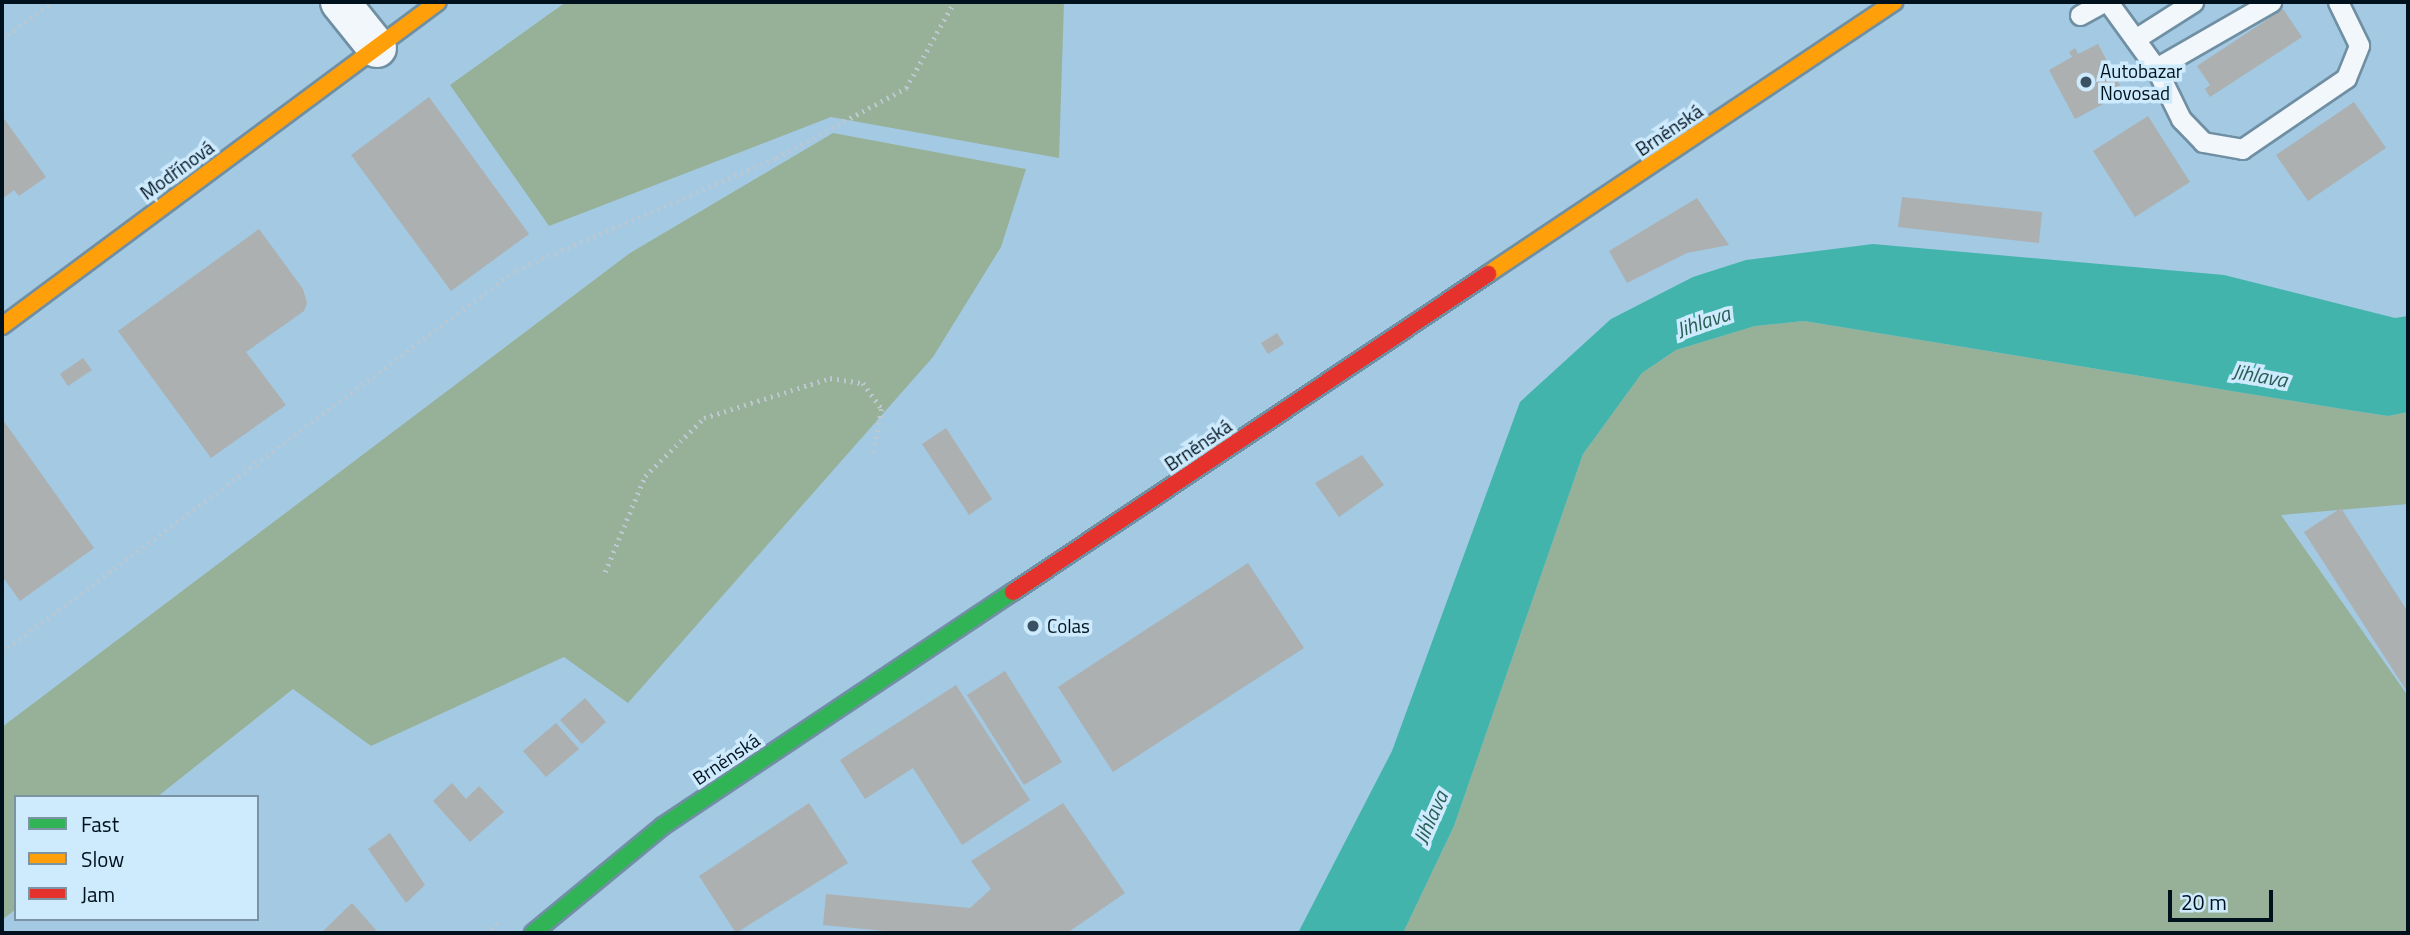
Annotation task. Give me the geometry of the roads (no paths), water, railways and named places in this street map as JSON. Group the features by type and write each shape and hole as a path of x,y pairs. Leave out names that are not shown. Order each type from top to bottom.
{"main road":[{"name":"Modřínová","path":"2,326 438,2"},
{"name":"Brněnská","path":"533,933 663,826 1894,2"}],"street":[{"path":"340,2 377,48"}],"lane":[{"path":"2080,15 2103,2"},
{"path":"2108,2 2156,68 2181,119 2203,142 2242,149 2346,78 2359,45 2338,2"},
{"path":"2135,39 2193,2"},
{"path":"2156,68 2271,2"}],"water":[{"name":"Jihlava","path":"1873,244 2224,275 2395,318 2408,316 2408,412 2388,416 1804,321 1755,326 1676,350 1642,373 1583,454 1454,826 1403,933 1298,933 1392,751 1520,402 1611,319 1693,277 1746,260"}],"place":[{"name":"Autobazar Novosad","path":"2086,82"},
{"name":"Colas","path":"1033,626"}]}
